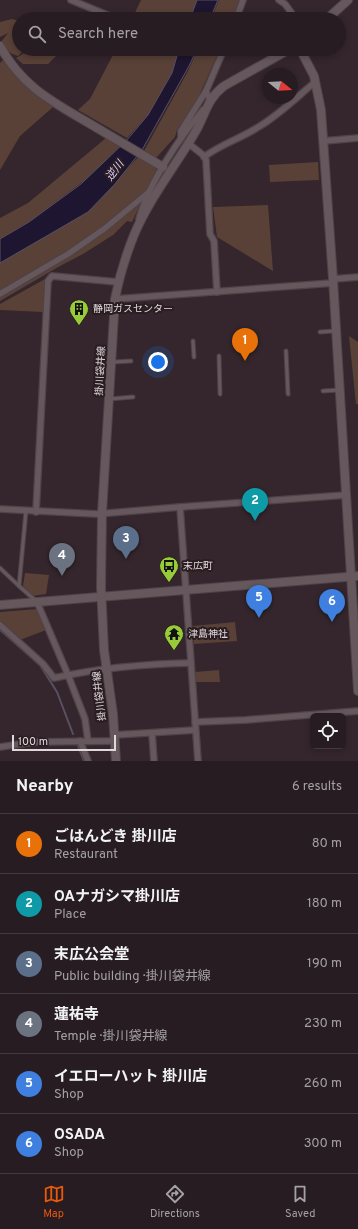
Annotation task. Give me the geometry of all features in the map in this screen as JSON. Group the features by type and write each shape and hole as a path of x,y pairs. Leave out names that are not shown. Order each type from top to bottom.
{"street":[{"path":"71,0 100,12"},
{"path":"239,12 243,0"},
{"path":"279,0 285,4 291,12"},
{"path":"335,12 348,0"},
{"path":"0,46 8,60 44,97 160,166"},
{"path":"217,292 214,241 210,234 206,160 184,141 181,131 206,91 221,56"},
{"name":"掛川袋井線","path":"116,761 104,650 102,597 102,513 115,299 118,282 134,235 184,141 197,128 216,92 278,56"},
{"path":"304,56 314,76 321,110 346,495 355,576 358,692"},
{"path":"204,157 212,151 274,118 315,82"},
{"path":"206,91 209,103"},
{"path":"323,141 358,138"},
{"path":"134,235 144,202 160,166 184,141"},
{"path":"0,294 68,254 104,229 149,192"},
{"path":"36,512 48,281 52,276 118,282"},
{"path":"115,299 217,292 333,281 358,277"},
{"path":"0,509 97,514 346,495"},
{"path":"180,507 198,761"},
{"path":"0,605 355,576"},
{"path":"37,602 86,719 88,741"},
{"path":"0,625 43,664 54,678 107,668 148,664 191,663"},
{"path":"195,722 245,720 358,711"},
{"path":"0,747 34,742 88,741 152,733 195,730"},
{"path":"152,733 154,761"},
{"path":"80,741 88,761"}],"lane":[{"path":"320,332 336,331"},
{"path":"193,340 194,357"},
{"path":"286,352 288,394"},
{"path":"219,356 220,394"},
{"path":"111,362 131,361"},
{"path":"323,391 340,390"},
{"path":"109,399 133,398"},
{"path":"20,586 26,511"},
{"path":"0,568 37,602"}],"shaded area":[{"path":"141,0 197,0 193,12 135,12"},
{"path":"219,0 239,0 235,12 214,12"},
{"path":"12,19 12,54 1,42 8,33 0,37 0,22"},
{"path":"20,56 56,56 48,64 23,64 16,58"},
{"path":"112,56 178,56 172,73 148,115 127,138 78,110 90,99"},
{"path":"195,56 217,56 198,98 177,130 175,137 156,158 156,171 132,222 127,221 113,235 83,254 0,301 0,262 57,230 91,208 144,151"},
{"path":"3,60 11,70 53,107 20,136 0,170 0,63"},
{"path":"106,138 125,145 120,146 89,177 30,221 0,239 0,218 28,203"},
{"path":"318,162 319,180 270,182 269,165"},
{"path":"268,205 273,271 217,237 213,207"},
{"path":"45,279 43,312 0,310 0,304"},
{"path":"349,336 358,342 358,404 356,404"},
{"path":"25,573 49,575 46,594 32,596 23,586"},
{"path":"37,609 46,630 20,640 0,622 0,612"},
{"path":"235,622 237,641 194,644 193,626"},
{"path":"219,670 220,682 196,682 195,672"}],"water":[{"path":"197,0 218,0 213,12 193,12"},
{"name":"逆川","path":"177,56 194,56 142,150 114,185 88,212 0,263 0,239 29,222 81,184 126,141 148,115 172,73"}],"waterway":[{"path":"0,630 40,665 57,692 73,734"},
{"path":"78,746 84,761"}],"place":[{"name":"静岡ガスセンター","path":"79,326"},
{"name":"ごはんどき 掛川店","path":"245,361"},
{"name":"OAナガシマ掛川店","path":"255,521"},
{"name":"末広公会堂","path":"126,559"},
{"name":"蓮祐寺","path":"62,576"},
{"name":"末広町","path":"169,583"},
{"name":"イエローハット 掛川店","path":"259,618"},
{"name":"OSADA","path":"332,622"},
{"name":"津島神社","path":"174,651"}]}
